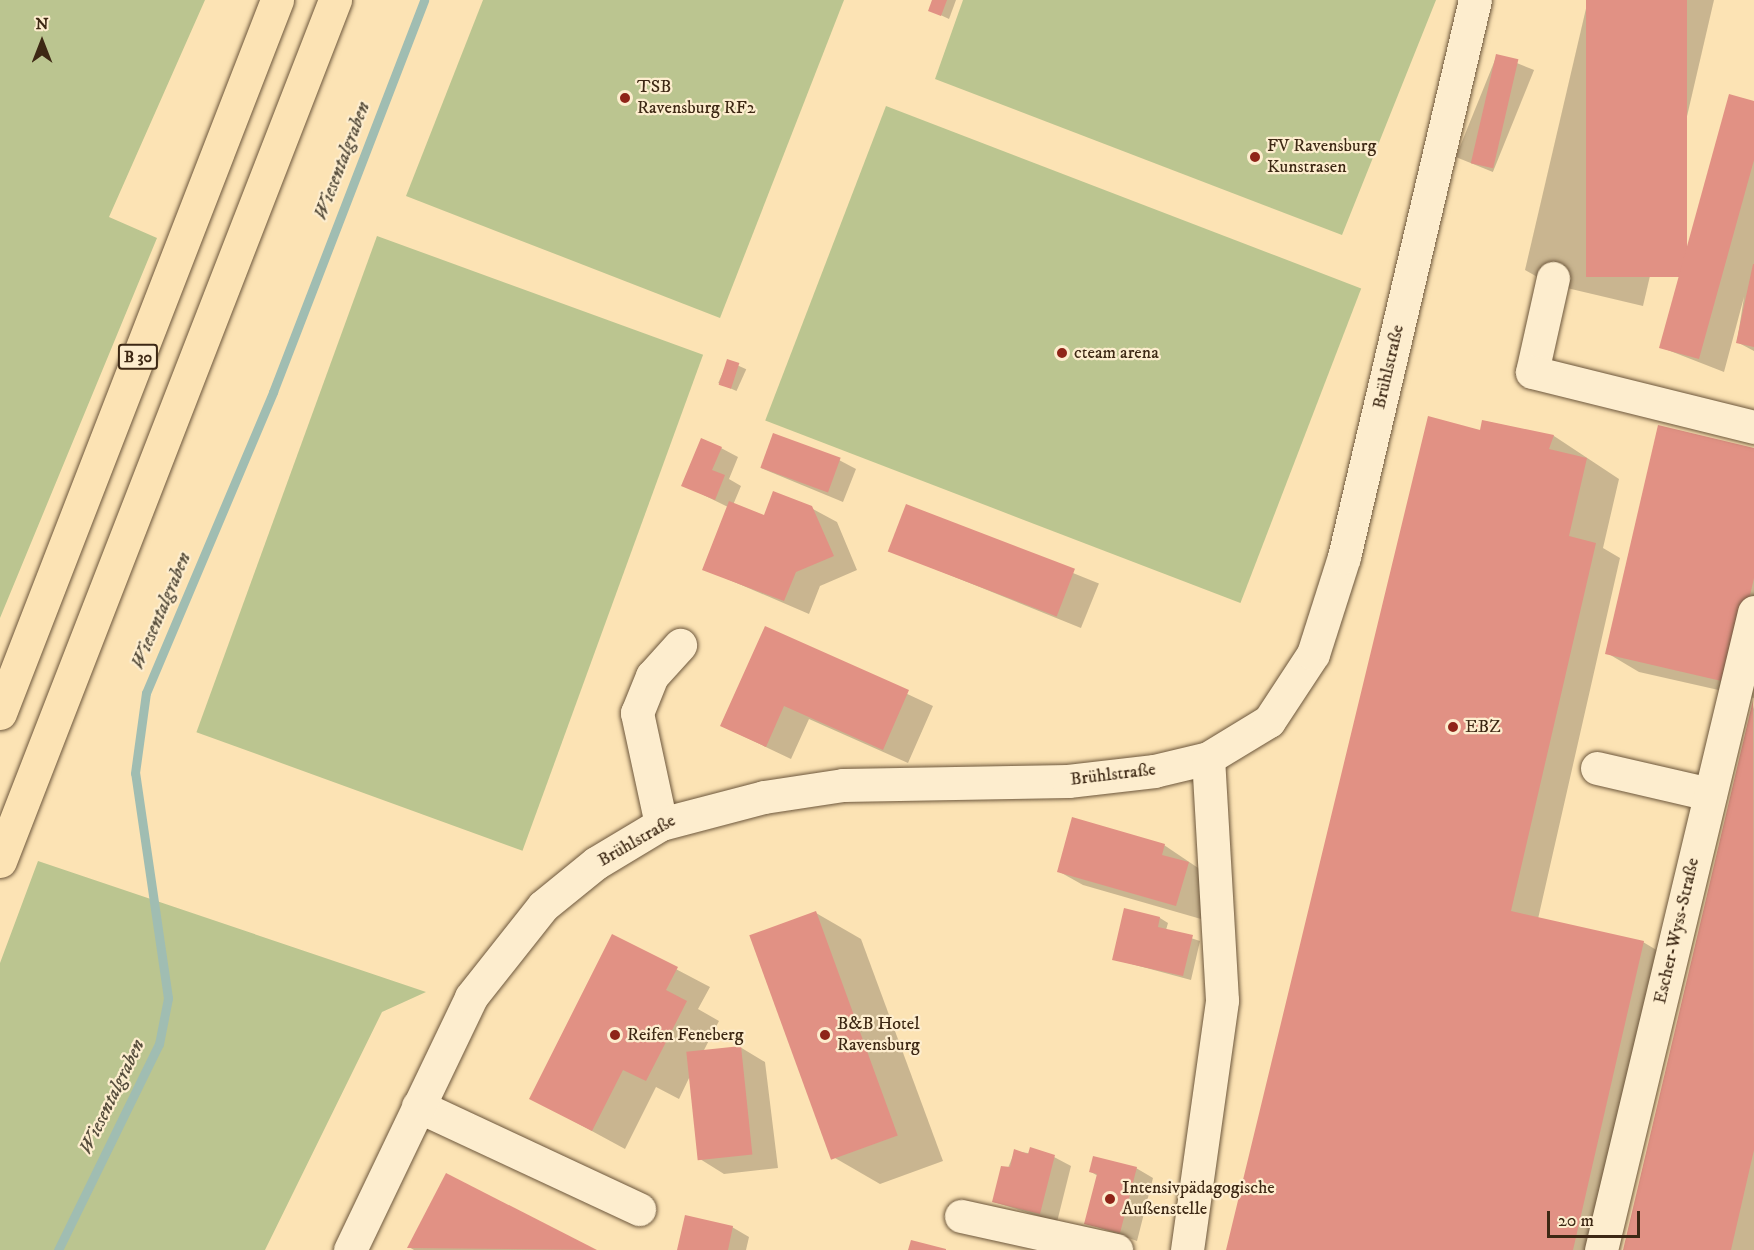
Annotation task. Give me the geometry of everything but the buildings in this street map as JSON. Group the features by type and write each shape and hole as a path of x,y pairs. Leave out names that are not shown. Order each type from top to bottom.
{"highway":[{"name":"B 30","path":"0,713 277,0"},
{"path":"0,861 335,0"}],"street":[{"name":"Brühlstraße","path":"350,1250 471,997 543,906 596,864 661,825 764,797 843,785 1068,781 1154,771 1208,758 1269,720 1314,654 1344,557 1475,0"},
{"path":"1553,278 1532,372 1754,427"},
{"name":"Escher-Wyss-Straße","path":"1601,1250 1754,612"},
{"path":"661,825 637,713 652,676 680,645"},
{"path":"1187,1250 1222,1000 1208,758"},
{"path":"1597,768 1710,794"},
{"path":"418,1106 639,1209"},
{"path":"961,1216 1116,1250"}],"green space":[{"path":"0,0 205,0 109,217 157,238 0,618"},
{"name":"TSB Ravensburg RF2","path":"483,0 844,0 720,318 406,196"},
{"name":"FV Ravensburg Kunstrasen","path":"963,0 1436,0 1342,235 935,79"},
{"name":"cteam arena","path":"886,106 1361,288 1240,603 765,421"},
{"path":"377,236 703,355 522,851 196,732"},
{"path":"38,861 426,992 382,1012 265,1250 0,1250 0,963"}],"waterway":[{"name":"Wiesentalgraben","path":"58,1250 159,1044 168,998 135,773 146,693 273,392 424,0"}],"place":[{"name":"TSB Ravensburg RF2","path":"625,98"},
{"name":"FV Ravensburg Kunstrasen","path":"1255,157"},
{"name":"cteam arena","path":"1062,353"},
{"name":"EBZ","path":"1453,727"},
{"name":"Reifen Feneberg","path":"615,1035"},
{"name":"B&B Hotel Ravensburg","path":"825,1035"},
{"name":"Intensivpädagogische Außenstelle","path":"1110,1199"}]}
